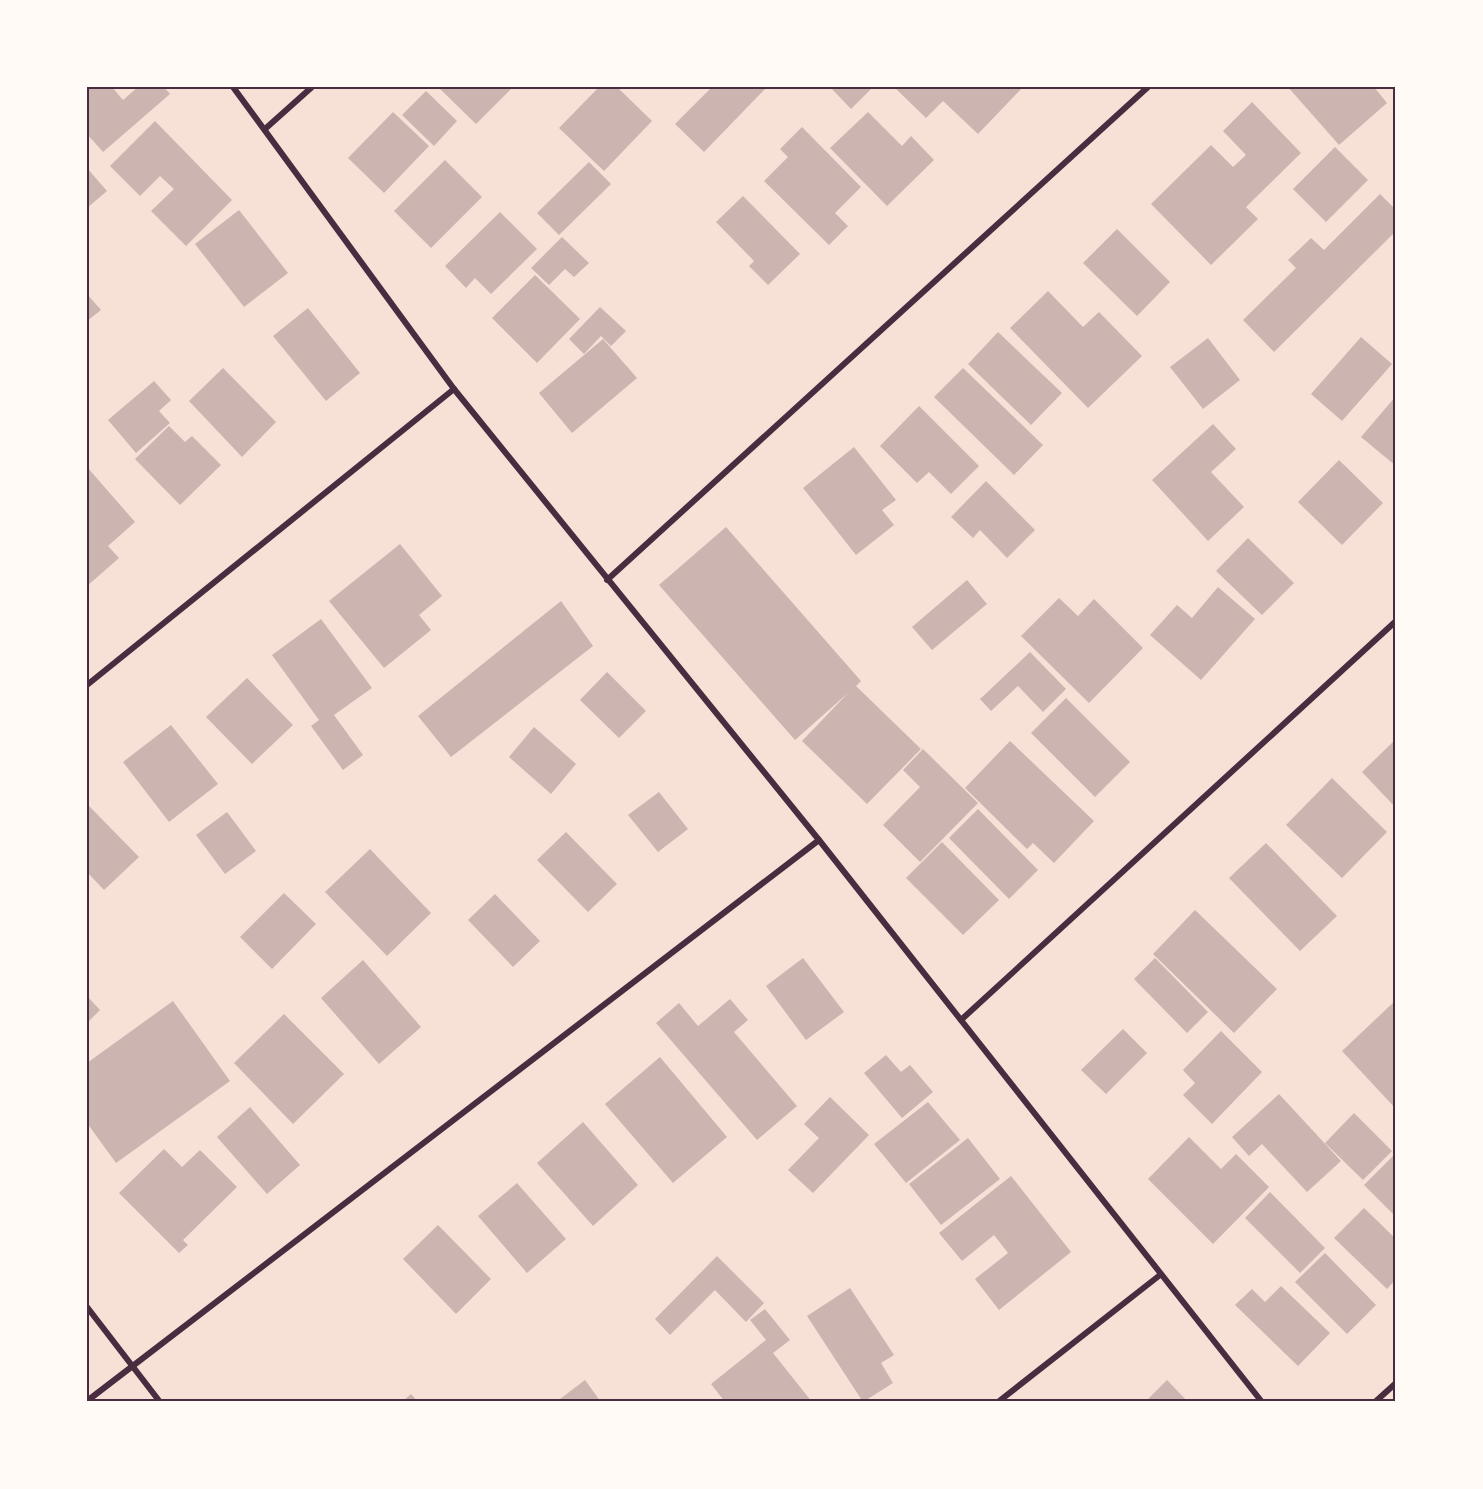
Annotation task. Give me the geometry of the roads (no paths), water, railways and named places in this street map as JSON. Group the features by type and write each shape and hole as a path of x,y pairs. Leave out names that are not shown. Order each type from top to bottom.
{"street":[{"path":"233,87 266,129 454,389 819,840 1262,1402"},
{"path":"266,129 312,87"},
{"path":"607,580 1148,87"},
{"path":"87,685 454,389"},
{"path":"961,1020 1396,621"},
{"path":"87,1401 131,1365 819,840"},
{"path":"998,1402 1160,1275"},
{"path":"87,1307 160,1402"},
{"path":"1375,1402 1396,1383"}]}
